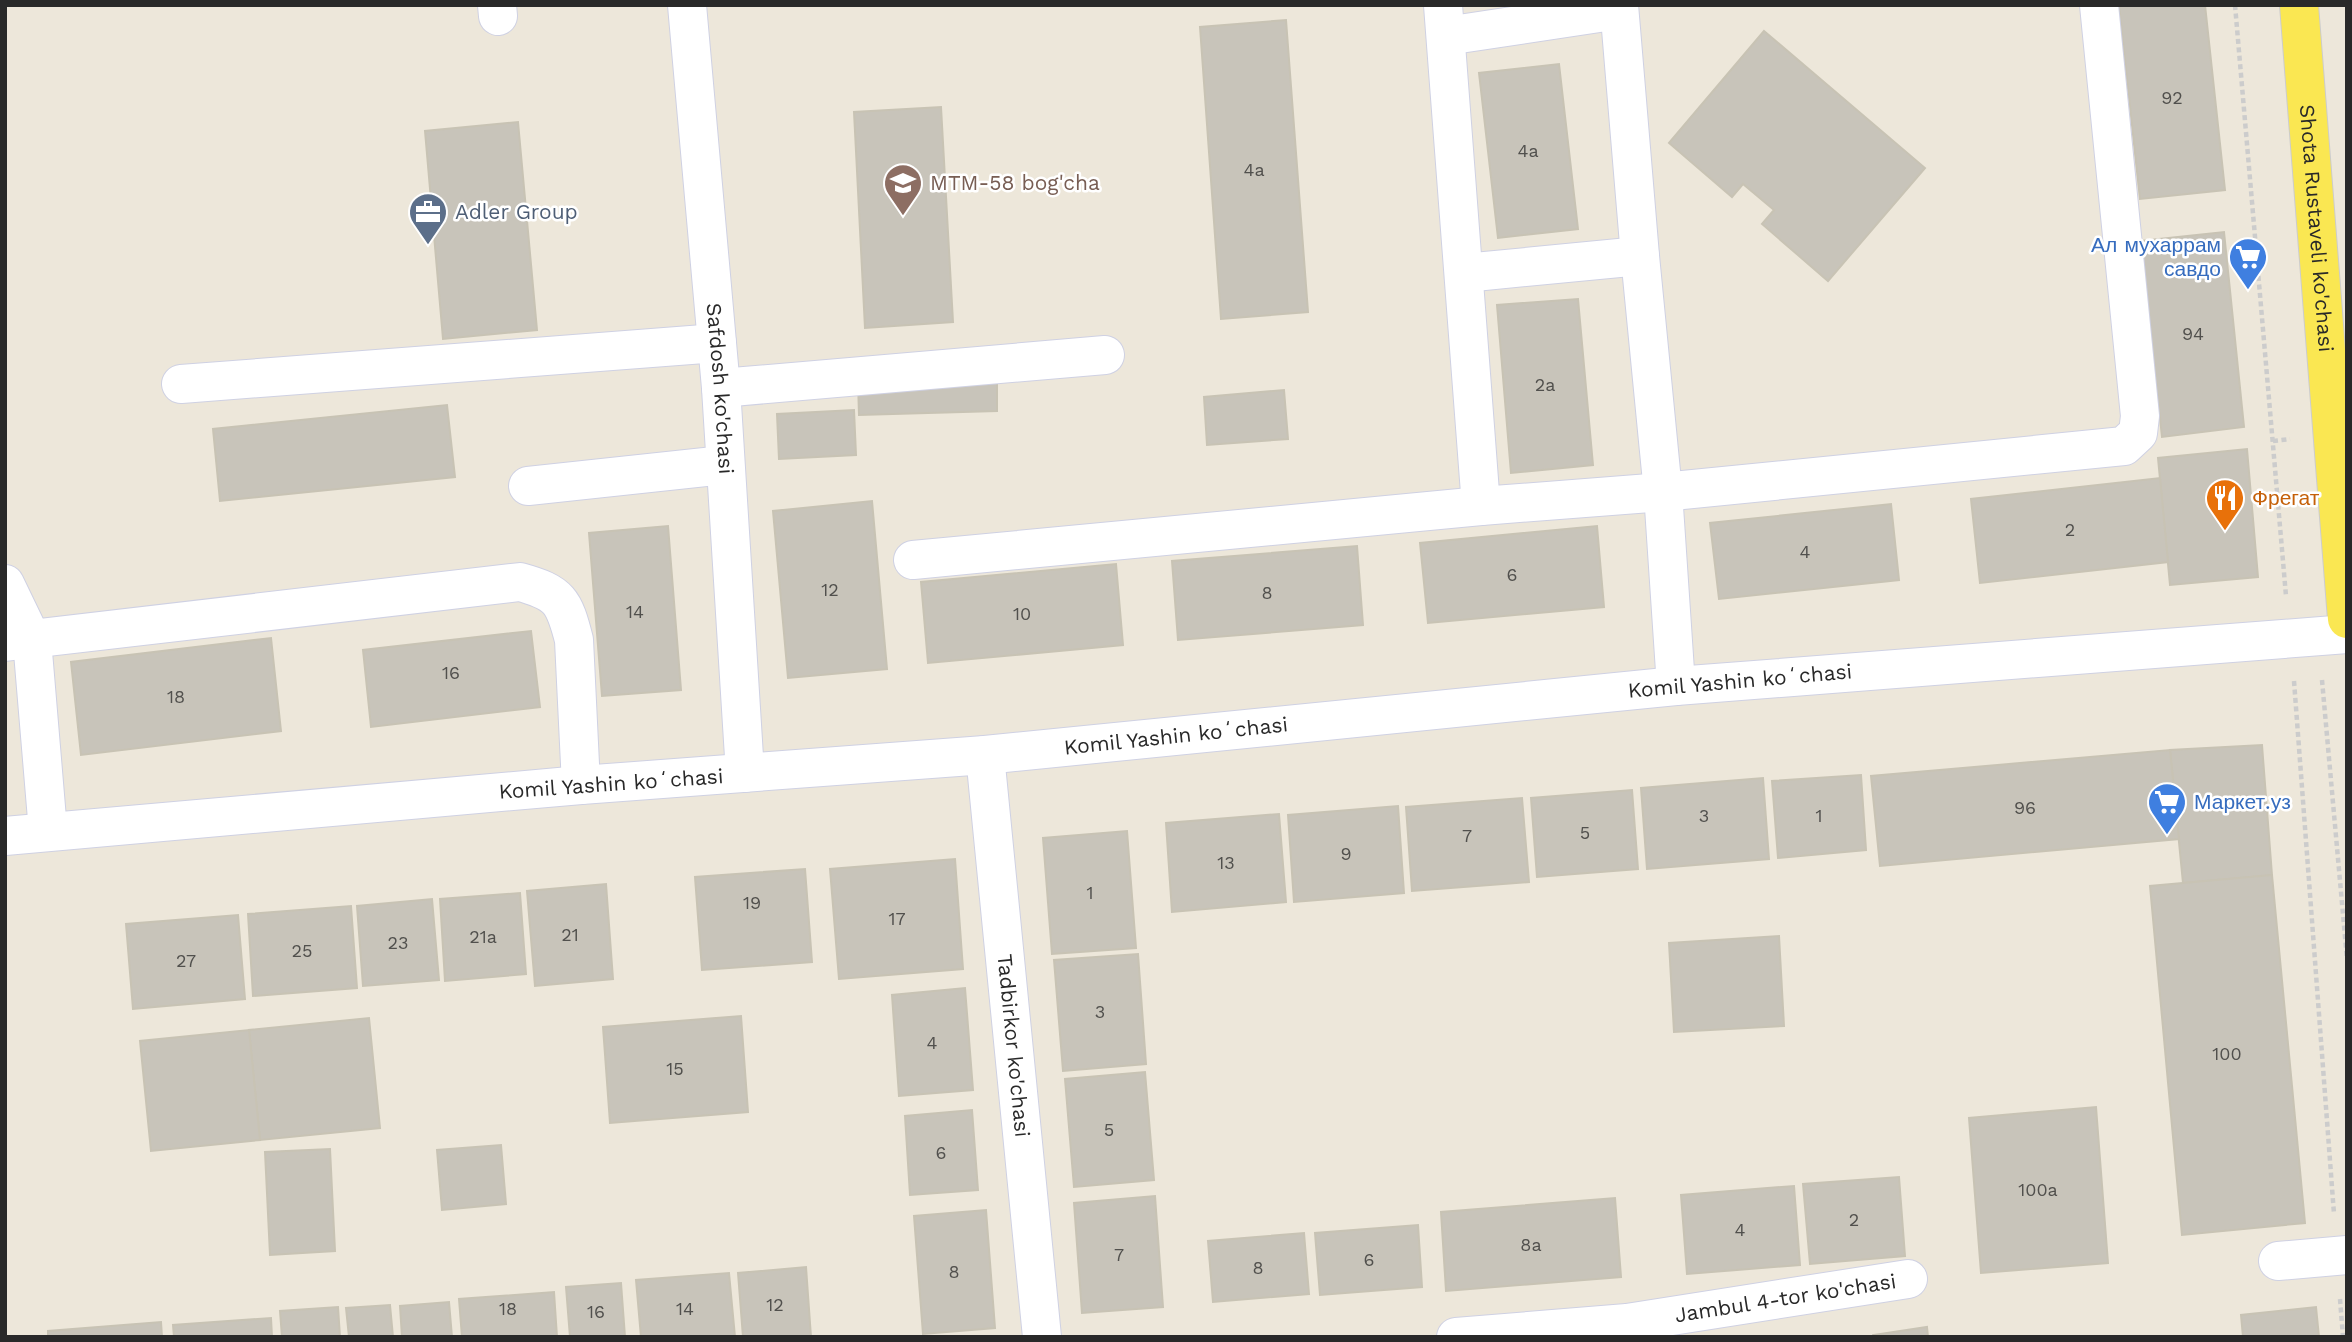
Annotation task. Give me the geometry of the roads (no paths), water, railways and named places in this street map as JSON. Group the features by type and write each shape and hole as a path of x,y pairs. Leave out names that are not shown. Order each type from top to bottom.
{"main road":[{"name":"Shota Rustaveli ko'chasi","path":"2299,5 2347,619"}],"street":[{"name":"Safdosh ko'chasi","path":"687,5 721,388 745,773"},
{"path":"913,560 1481,506 1663,492 2124,446 2138,433 2140,416 2099,5"},
{"path":"1481,506 1444,21 1619,8 1663,492 1676,686"},
{"path":"1464,273 1640,256"},
{"path":"181,384 717,343"},
{"path":"721,388 1105,355"},
{"path":"528,486 724,465"},
{"path":"19,641 520,582 542,588 560,601 568,618 574,640 580,785"},
{"path":"5,584 19,641 48,831"},
{"name":"Komil Yashin koʻchasi","path":"5,836 580,785 985,755 1676,686 2347,634"},
{"name":"Tadbirkor ko'chasi","path":"985,755 1042,1337"},
{"path":"2278,1261 2342,1255"},
{"name":"Jambul 4-tor ko'chasi","path":"1456,1337 1627,1330 1908,1279"}],"place":[{"name":"MTM-58 bog'cha","path":"903,217"},
{"name":"Adler Group","path":"428,246"},
{"name":"Ал мухаррам савдо","path":"2248,291"},
{"name":"Фрегат","path":"2225,532"},
{"name":"Маркет.уз","path":"2167,836"}]}
